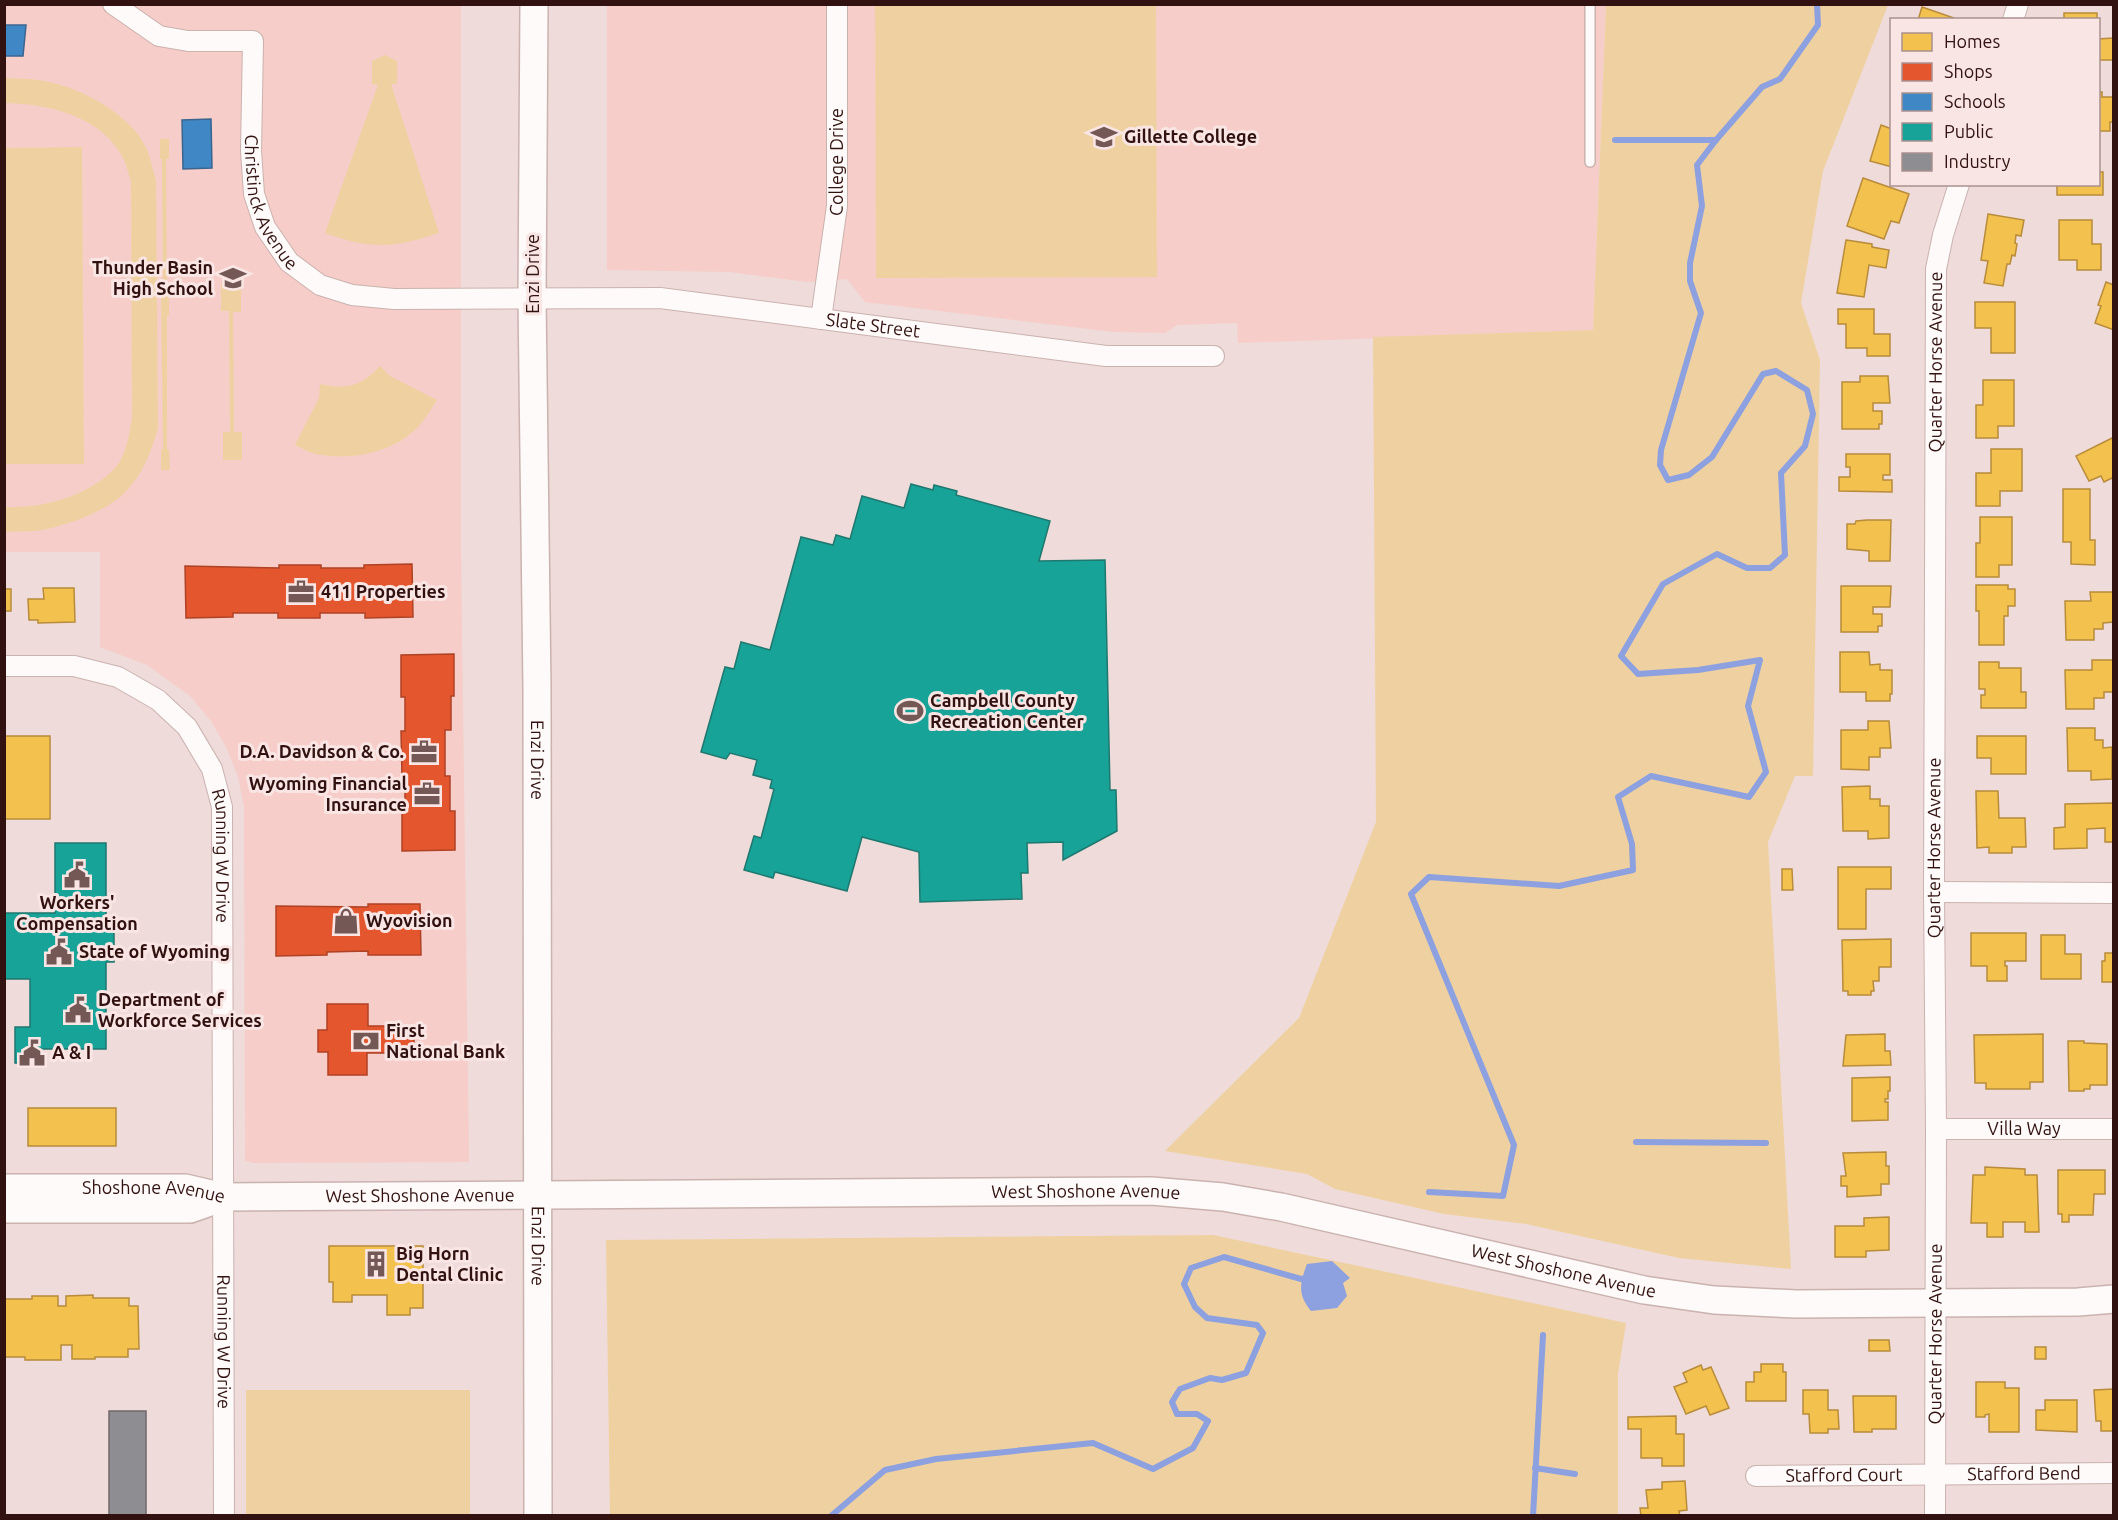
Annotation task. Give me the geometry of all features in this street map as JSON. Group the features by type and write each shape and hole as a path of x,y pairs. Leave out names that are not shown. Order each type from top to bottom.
{"street":[{"name":"Christinck Avenue","path":"113,4 159,36 188,40 253,41 251,151 254,194 265,227 289,262 321,285 352,295 394,299 532,298"},
{"name":"Enzi Drive","path":"534,4 532,298 537,688 538,1515"},
{"name":"College Drive","path":"822,319 837,206 837,4"},
{"name":"Quarter Horse Avenue","path":"1935,1515 1936,269 1943,235 1958,186"},
{"name":"Slate Street","path":"532,298 660,298 1106,356 1214,356"},
{"name":"Running W Drive","path":"4,666 74,666 118,677 158,700 187,727 212,769 222,807 224,1515"},
{"path":"1934,892 2114,893"},
{"name":"Villa Way","path":"1936,1129 2114,1129"},
{"name":"Shoshone Avenue","path":"4,1188 185,1188 224,1197"},
{"name":"West Shoshone Avenue","path":"224,1197 1151,1191 1223,1197 1281,1207 1644,1290 1714,1300 1796,1304 2078,1302 2114,1299"},
{"name":"Shoshone Avenue","path":"4,1209 190,1209 224,1197"},
{"name":"Stafford Bend","path":"1935,1475 2114,1473"},
{"name":"Stafford Court","path":"1756,1476 1935,1475"}],"lane":[{"path":"1590,4 1590,162"}],"shaded area":[{"name":"Thunder Basin High School","path":"4,5 461,5 461,551 469,1162 255,1163 245,1161 244,807 238,776 226,747 211,721 190,696 147,665 100,647 100,552 5,552"},
{"name":"Gillette College","path":"607,5 1606,5 1593,331 1238,343 1237,323 1177,325 1165,333 1114,332 865,302 847,279 807,282 730,272 607,270"},
{"path":"875,5 1156,5 1157,277 876,278"},
{"path":"1606,5 1888,5 1823,171 1801,303 1820,360 1813,776 1795,776 1768,842 1791,1269 1679,1258 1526,1224 1444,1214 1335,1189 1307,1174 1165,1151 1299,1018 1376,822 1373,337 1593,330"},
{"path":"385,55 397,61 397,84 391,84 439,233 408,242 382,245 356,242 325,233 378,85 372,84 372,61"},
{"path":"5,78 33,79 68,87 85,94 116,113 140,137 147,150 156,181 158,428 151,450 133,483 116,500 93,514 39,531 5,532 5,507 50,503 93,486 116,467 127,444 132,418 131,182 125,163 115,145 103,133 73,115 39,106 5,103"},
{"path":"160,139 169,139 169,159 166,159 167,293 169,293 167,449 169,450 170,470 161,470 161,450 163,449 161,293 163,292"},
{"path":"82,147 84,464 5,464 5,148"},
{"path":"221,283 241,283 241,312 233,312 234,432 242,432 242,460 223,460 223,432 230,432 229,311 221,311"},
{"path":"380,366 390,376 437,400 418,427 397,443 360,455 321,455 295,445 319,398 320,384 338,387 353,385 367,378"},
{"path":"1213,1235 1626,1323 1618,1374 1618,1515 610,1515 606,1240"},
{"path":"246,1390 470,1390 470,1515 246,1515"}],"water":[{"path":"1332,1261 1350,1278 1343,1283 1347,1296 1337,1308 1311,1311 1303,1299 1301,1288 1307,1264"}],"building: Homes":[{"path":"1922,7 1954,18 1919,18"},
{"path":"2064,13 2097,13 2097,18 2064,18"},
{"path":"2113,38 2113,60 2100,60 2100,39"},
{"path":"2100,92 2102,92 2102,97 2113,97 2114,122 2110,122 2110,131 2100,131"},
{"path":"1881,125 1890,128 1890,166 1870,161"},
{"path":"2100,172 2103,172 2103,195 2057,195 2057,186 2100,186"},
{"path":"1863,178 1909,194 1899,223 1891,221 1884,239 1847,226"},
{"path":"1988,214 2024,220 2021,236 2016,235 2015,256 2012,255 2010,264 2007,264 2003,286 1984,283 1988,261 1981,260"},
{"path":"2059,220 2092,220 2092,244 2101,244 2101,270 2077,270 2077,260 2059,260"},
{"path":"1846,240 1872,244 1872,247 1889,250 1886,268 1869,265 1864,297 1837,293"},
{"path":"2106,282 2114,285 2114,330 2095,323"},
{"path":"1975,302 2015,302 2015,353 1991,353 1991,328 1975,328"},
{"path":"1838,309 1874,309 1874,334 1890,334 1890,356 1867,356 1867,348 1846,348 1846,324 1838,324"},
{"path":"1860,376 1888,376 1890,403 1873,403 1873,411 1882,411 1882,424 1879,424 1879,429 1842,429 1842,382 1860,382"},
{"path":"1983,380 2014,380 2014,426 1998,426 1998,438 1976,438 1976,405 1983,405"},
{"path":"2114,437 2114,481 2112,478 2104,482 2101,476 2089,481 2076,456"},
{"path":"1991,449 2022,449 2022,491 2000,491 2000,506 1976,506 1976,473 1991,473"},
{"path":"1846,454 1890,454 1890,475 1883,475 1883,480 1892,480 1892,492 1839,491 1839,477 1850,477 1850,467 1846,467"},
{"path":"2063,489 2090,489 2090,540 2095,540 2095,565 2071,564 2071,542 2063,542"},
{"path":"1980,517 2012,517 2012,565 1999,565 1999,577 1976,577 1976,543 1980,543"},
{"path":"1867,520 1891,520 1890,561 1869,561 1869,551 1847,549 1847,524"},
{"path":"1976,585 2008,585 2008,589 2015,589 2015,606 2008,606 2008,616 2004,616 2004,645 1979,645"},
{"path":"1841,586 1891,586 1890,607 1873,607 1873,614 1882,614 1882,626 1878,626 1878,632 1841,632"},
{"path":"43,588 74,588 75,622 38,623 38,620 29,620 28,599 44,599"},
{"path":"4,589 11,589 11,611 4,611"},
{"path":"2090,592 2113,592 2114,622 2103,623 2103,629 2094,629 2094,640 2066,640 2065,601 2091,601"},
{"path":"1840,652 1869,652 1870,665 1880,664 1880,670 1892,670 1890,701 1866,701 1866,692 1840,692"},
{"path":"2092,660 2113,660 2114,692 2104,692 2104,698 2094,698 2094,709 2066,709 2065,670 2092,670"},
{"path":"1979,662 1999,662 1999,668 2021,668 2021,692 2026,692 2026,708 1981,708 1981,695 1985,695 1985,689 1979,689"},
{"path":"1868,721 1889,721 1891,748 1880,748 1880,757 1869,757 1869,770 1841,769 1841,730 1868,730"},
{"path":"2067,728 2095,728 2095,740 2103,740 2103,748 2112,747 2112,779 2091,780 2091,771 2068,771"},
{"path":"4,736 50,736 50,819 4,819"},
{"path":"1977,736 2026,736 2026,774 1991,774 1991,758 1977,758"},
{"path":"1870,786 1870,799 1880,799 1880,806 1889,806 1889,838 1868,839 1868,831 1843,831 1842,787"},
{"path":"1976,791 1998,791 1999,818 2025,818 2026,847 2012,847 2012,853 1989,853 1989,847 1977,848"},
{"path":"2114,803 2114,842 2105,842 2105,828 2087,829 2087,848 2054,849 2054,828 2065,827 2065,804"},
{"path":"1838,867 1891,867 1891,889 1866,889 1866,929 1838,929"},
{"path":"1782,869 1792,869 1793,890 1782,890"},
{"path":"1971,933 2026,933 2026,961 2005,961 2007,981 1987,981 1987,966 1971,966"},
{"path":"2041,935 2065,935 2065,954 2081,954 2081,979 2041,979"},
{"path":"1891,939 1891,967 1879,967 1879,981 1873,981 1874,991 1871,991 1871,995 1848,995 1848,991 1843,991 1842,940"},
{"path":"2105,953 2114,953 2114,982 2102,982 2102,961 2105,961"},
{"path":"1885,1034 1885,1051 1890,1051 1891,1065 1843,1066 1846,1035"},
{"path":"2043,1034 2043,1082 2030,1082 2030,1089 1986,1089 1986,1083 1975,1083 1974,1035"},
{"path":"2068,1041 2107,1044 2107,1085 2090,1085 2090,1089 2084,1089 2084,1091 2069,1091"},
{"path":"1890,1077 1890,1091 1888,1091 1888,1099 1885,1099 1885,1102 1888,1102 1888,1120 1852,1121 1852,1078"},
{"path":"28,1108 116,1108 116,1146 28,1146"},
{"path":"1886,1152 1889,1184 1881,1184 1881,1195 1847,1197 1847,1186 1841,1186 1841,1176 1846,1176 1843,1153"},
{"path":"1985,1167 2025,1169 2025,1175 2037,1175 2039,1232 2025,1232 2025,1222 2003,1222 2003,1237 1987,1237 1987,1223 1971,1223 1973,1175 1985,1175"},
{"path":"2058,1170 2105,1170 2105,1194 2094,1194 2093,1215 2069,1215 2069,1222 2062,1222 2062,1214 2058,1214"},
{"path":"1889,1217 1889,1250 1866,1251 1866,1257 1835,1257 1835,1226 1864,1226 1864,1218"},
{"name":"Big Horn Dental Clinic","path":"329,1246 423,1246 423,1308 410,1308 410,1315 387,1315 387,1295 352,1295 352,1302 333,1302 333,1282 329,1282"},
{"path":"93,1295 93,1298 129,1298 129,1306 138,1306 139,1349 128,1349 128,1357 72,1359 72,1345 61,1345 61,1360 25,1360 25,1357 4,1357 4,1299 58,1296 58,1306 66,1306 66,1296"},
{"path":"1869,1340 1889,1340 1890,1351 1869,1351"},
{"path":"2035,1347 2046,1347 2046,1359 2035,1359"},
{"path":"1761,1364 1783,1364 1783,1372 1786,1372 1786,1401 1746,1401 1746,1382 1754,1382 1754,1372 1761,1372"},
{"path":"1701,1365 1703,1370 1711,1367 1729,1408 1710,1415 1706,1406 1686,1414 1674,1387 1687,1382 1683,1373"},
{"path":"1976,1382 2005,1382 2005,1388 2019,1388 2019,1432 1989,1432 1989,1414 1985,1417 1976,1417"},
{"path":"2114,1389 2114,1431 2101,1431 2101,1421 2096,1421 2094,1390"},
{"path":"1803,1390 1828,1390 1828,1410 1838,1410 1839,1429 1828,1429 1828,1433 1810,1433 1809,1414 1803,1414"},
{"path":"1853,1396 1896,1396 1896,1429 1854,1432"},
{"path":"2045,1400 2077,1400 2077,1432 2036,1430 2036,1410 2045,1410"},
{"path":"1676,1416 1676,1434 1684,1434 1684,1466 1662,1466 1662,1458 1641,1458 1641,1429 1628,1429 1628,1417"},
{"path":"1685,1481 1687,1510 1679,1511 1680,1516 1641,1516 1640,1508 1648,1508 1646,1490 1662,1489 1662,1482"}],"building: Shops":[{"path":"412,564 413,617 365,618 365,613 320,613 320,618 278,618 278,613 233,613 233,617 186,618 185,566 279,568 279,565 321,565 321,568 364,568 364,565"},
{"path":"454,654 451,730 445,730 445,776 450,776 450,811 455,811 455,850 402,851 405,777 402,777 401,731 405,731 405,697 401,697 401,655"},
{"path":"368,904 420,904 421,955 368,955 368,951 276,956 276,906 368,907"},
{"name":"First National Bank","path":"327,1004 368,1004 368,1026 414,1026 414,1053 367,1053 367,1075 328,1075 328,1052 318,1052 318,1030 327,1030"}],"building: Schools":[{"path":"4,25 26,25 23,56 4,56"},
{"path":"211,119 212,168 183,169 182,120"}],"building: Public":[{"name":"Campbell County Recreation Center","path":"911,484 933,490 934,485 957,491 956,495 1050,521 1039,561 1105,560 1110,790 1116,790 1117,831 1063,860 1063,842 1027,843 1028,873 1021,873 1022,899 920,902 919,852 862,837 847,891 775,872 773,878 744,870 754,836 761,838 774,789 770,788 772,780 753,775 757,760 730,753 726,759 701,752 725,667 734,669 741,642 770,650 801,537 833,545 836,535 850,539 862,496 904,508"},
{"name":"State of Wyoming","path":"55,843 106,843 106,924 114,924 114,962 106,962 106,1049 36,1049 36,1063 15,1063 15,1027 30,1027 30,979 4,979 4,913 55,913"}],"building: Industry":[{"path":"109,1411 146,1411 146,1516 109,1516"}],"waterway":[{"path":"1429,1192 1503,1196 1514,1145 1411,894 1429,877 1559,886 1633,870 1632,844 1618,797 1651,776 1749,797 1766,772 1748,706 1760,660 1698,670 1638,674 1621,656 1663,584 1717,554 1747,568 1770,568 1785,555 1781,473 1805,446 1813,414 1807,390 1776,371 1763,374 1712,457 1689,475 1668,480 1660,465 1661,450 1701,313 1690,281 1690,263 1702,206 1697,165 1762,87 1780,79 1818,25 1817,4"},
{"path":"1615,140 1716,140"},
{"path":"1636,1142 1766,1143"},
{"path":"831,1516 885,1470 936,1459 1093,1443 1153,1469 1193,1448 1208,1421 1197,1414 1177,1414 1172,1402 1180,1389 1210,1378 1222,1380 1246,1373 1263,1333 1257,1325 1207,1318 1195,1307 1184,1284 1191,1268 1224,1257 1301,1279 1307,1278"},
{"path":"1533,1516 1543,1335"},
{"path":"1535,1468 1575,1474"}],"place":[{"name":"Gillette College","path":"1104,137"},
{"name":"Thunder Basin High School","path":"233,278"},
{"name":"411 Properties","path":"301,592"},
{"name":"Campbell County Recreation Center","path":"910,711"},
{"name":"D.A. Davidson & Co.","path":"424,752"},
{"name":"Wyoming Financial Insurance","path":"427,794"},
{"name":"Workers' Compensation","path":"77,875"},
{"name":"Wyovision","path":"346,921"},
{"name":"State of Wyoming","path":"59,952"},
{"name":"Department of Workforce Services","path":"78,1010"},
{"name":"First National Bank","path":"366,1041"},
{"name":"A & I","path":"32,1053"},
{"name":"Big Horn Dental Clinic","path":"376,1264"}]}
